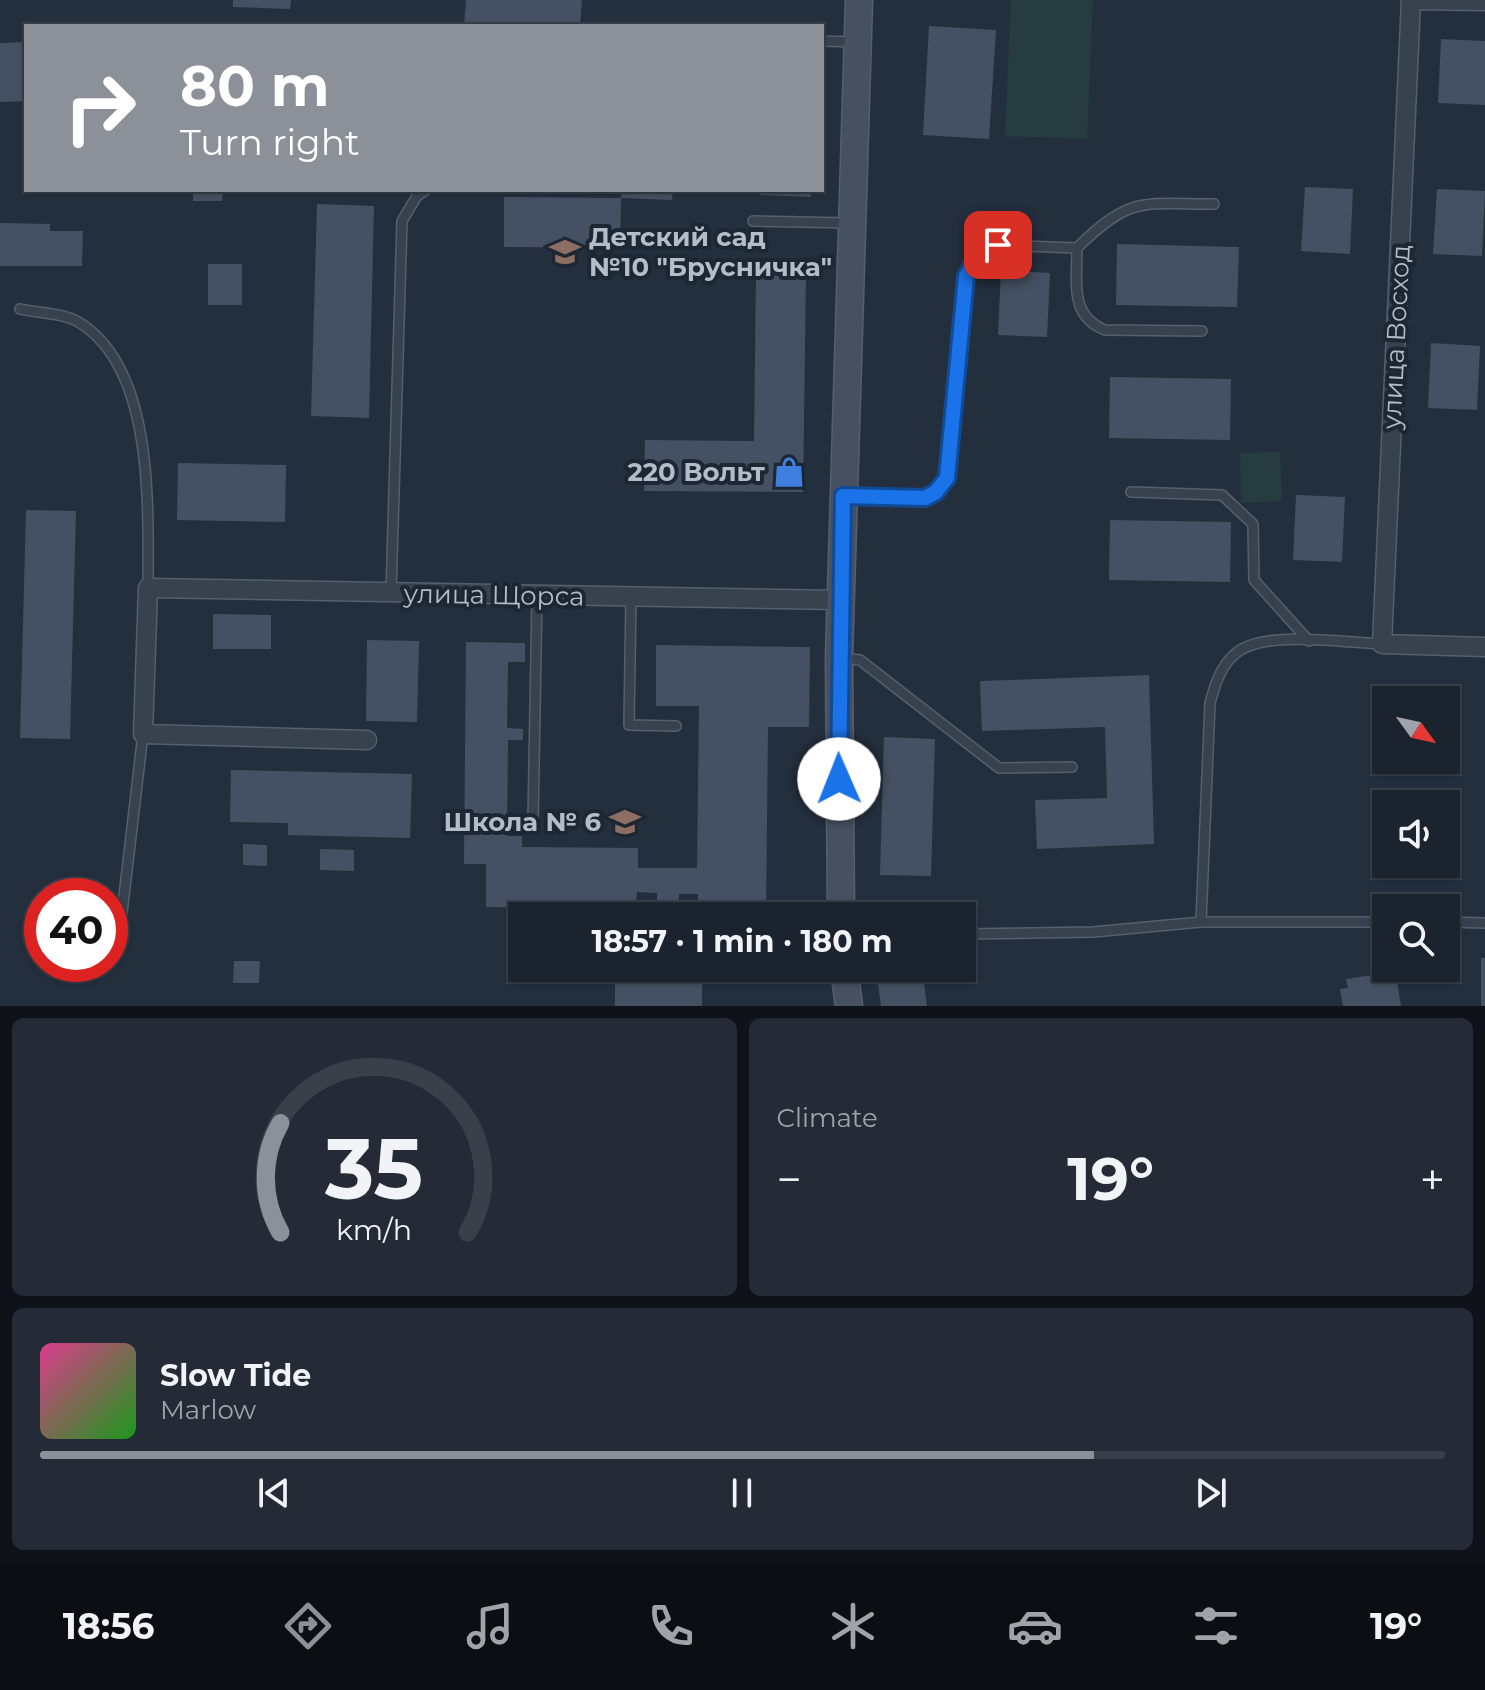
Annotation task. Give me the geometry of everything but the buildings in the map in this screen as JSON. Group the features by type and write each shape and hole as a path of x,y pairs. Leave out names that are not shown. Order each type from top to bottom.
{"street":[{"path":"841,902 840,600 859,0"},
{"name":"улица Восход","path":"1382,644 1411,0 1485,1"},
{"path":"148,588 143,734 367,740"},
{"name":"улица Щорса","path":"148,588 840,600"},
{"path":"1382,644 1485,647"},
{"path":"846,982 849,1006"}],"lane":[{"path":"824,41 857,42"},
{"path":"391,594 402,221 417,196 423,192"},
{"path":"1202,331 1105,330 1092,325 1077,301 1077,248 1104,221 1125,208 1149,204 1214,204"},
{"path":"753,221 852,223"},
{"path":"843,496 925,498 936,492 947,478 966,276 974,262 998,245 1077,248"},
{"path":"20,309 77,320 100,337 123,374 139,422 148,533 148,588"},
{"path":"1131,492 1222,495 1253,524 1254,580 1309,641"},
{"path":"533,822 537,596"},
{"path":"631,596 629,725 676,726"},
{"path":"1201,922 1210,703 1219,675 1235,654 1252,644 1271,640 1382,644"},
{"path":"839,657 860,660 999,768 1072,767"},
{"path":"126,878 143,734"},
{"path":"976,934 1093,932 1201,922 1372,922"},
{"path":"1460,922 1485,923"}],"green space":[{"path":"1011,0 1093,0 1087,139 1005,136"},
{"path":"1280,452 1282,501 1241,503 1240,453"}],"place":[{"name":"Детский сад №10 \"Брусничка\"","path":"565,252"},
{"name":"220 Вольт","path":"789,472"},
{"name":"Школа № 6","path":"625,822"}],"route":[{"path":"839,779 843,496 925,498 936,492 947,478 966,276 974,262 998,245"}]}
